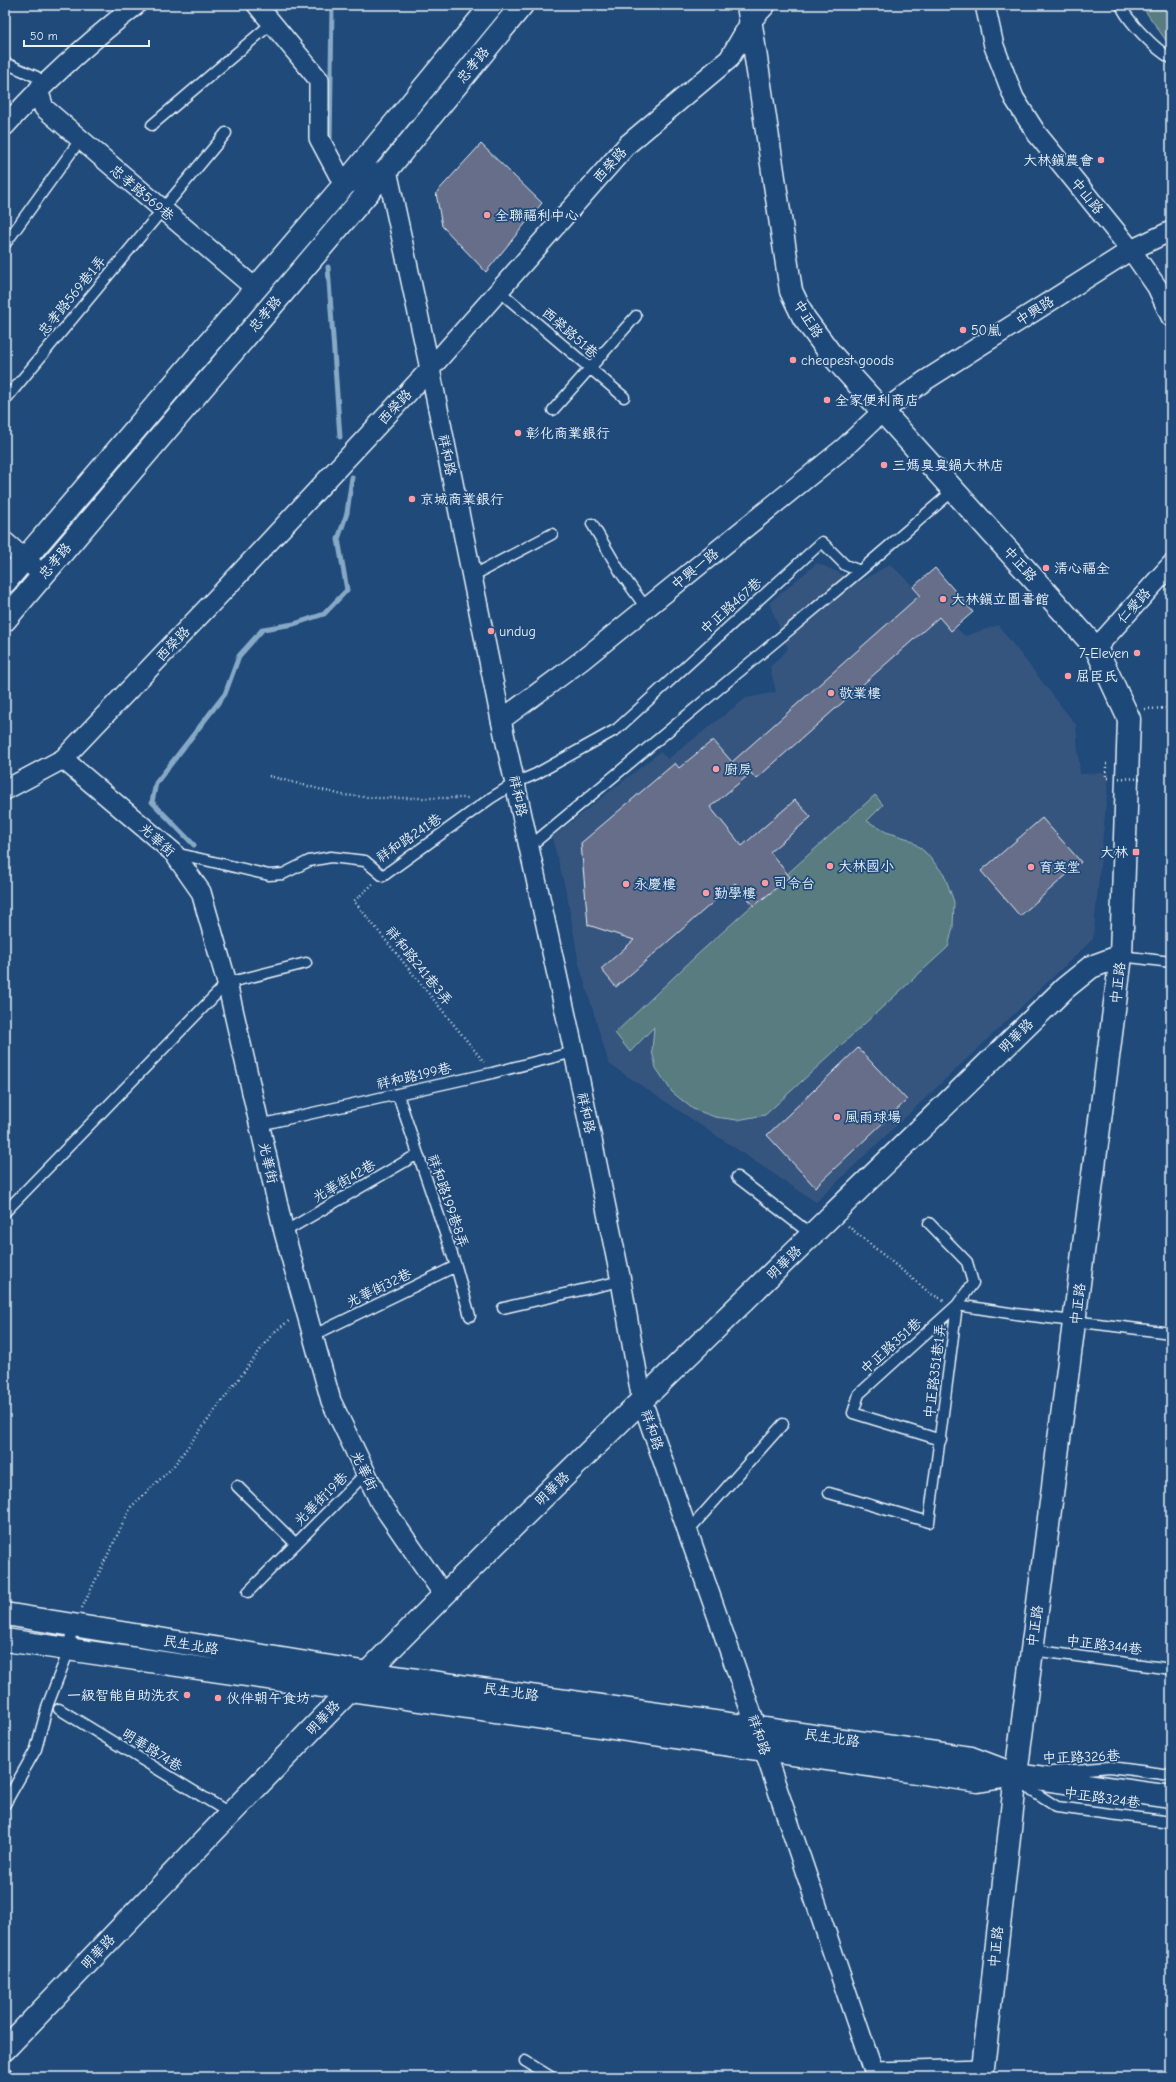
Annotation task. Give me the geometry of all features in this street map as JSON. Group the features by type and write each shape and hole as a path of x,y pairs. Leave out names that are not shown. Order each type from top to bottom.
{"main road":[{"name":"忠孝路","path":"5,582 344,185 492,5"},
{"name":"忠孝路","path":"5,620 387,170 522,5"},
{"name":"中正路","path":"750,13 791,291 804,318 830,353 1096,648 1129,719 1121,956 1076,1321 1016,1775 982,2073"},
{"name":"明華路","path":"5,2049 444,1595 642,1401 1065,988 1091,967 1121,956"},
{"name":"民生北路","path":"5,1614 368,1673 756,1726 971,1758 1016,1775 1164,1797"},
{"name":"民生北路","path":"5,1640 978,1781 1016,1775"}],"street":[{"path":"5,126 38,90 99,34 136,5"},
{"path":"257,5 319,80 319,138 344,185 387,170"},
{"name":"西榮路","path":"5,790 63,759 227,587 430,369 628,144 728,59 750,13 766,5"},
{"name":"中山路","path":"985,5 994,46 1014,98 1037,134 1131,250 1157,287 1171,318"},
{"name":"忠孝路569巷","path":"38,90 44,108 256,289"},
{"name":"祥和路","path":"387,170 430,369 501,720 574,1052 621,1281 642,1401 764,1749 874,2074"},
{"name":"中興路","path":"883,411 926,380 1131,250 1171,230"},
{"name":"中興一路","path":"501,720 580,661 646,608 845,447 883,411"},
{"path":"5,542 43,575"},
{"name":"仁愛路","path":"1096,648 1171,565"},
{"name":"光華街","path":"63,759 173,852 201,892 227,983 284,1232 307,1309 331,1401 365,1474 380,1502 444,1595"},
{"path":"874,2074 982,2073"}],"lane":[{"path":"1123,6 1141,32 1164,55 1171,58"},
{"path":"152,125 272,23"},
{"path":"5,63 37,77 38,90"},
{"name":"忠孝路569巷1弄","path":"5,400 226,132"},
{"path":"5,244 80,140"},
{"name":"西榮路51巷","path":"498,290 624,397"},
{"path":"553,410 636,316"},
{"path":"529,847 860,571 954,490"},
{"path":"592,524 621,574 646,608"},
{"path":"472,576 552,534"},
{"name":"中正路467巷","path":"515,783 536,774 617,729 822,542 845,565 860,571"},
{"name":"祥和路241巷","path":"173,852 269,874 283,874 309,861 338,858 365,861 383,876 491,798 515,783"},
{"path":"1121,956 1171,962"},
{"path":"5,1212 227,983 306,963"},
{"name":"祥和路199巷","path":"259,1125 398,1095 574,1052"},
{"name":"祥和路199巷8弄","path":"398,1095 456,1266 470,1316"},
{"name":"光華街42巷","path":"284,1232 418,1154"},
{"path":"738,1177 812,1236"},
{"name":"中正路351巷","path":"853,1413 859,1394 957,1305 973,1283 967,1262 929,1222"},
{"name":"光華街32巷","path":"314,1335 456,1266"},
{"path":"504,1308 621,1281"},
{"path":"957,1305 1171,1332"},
{"name":"中正路351巷1弄","path":"829,1493 929,1522 941,1440 957,1305"},
{"name":"中正路351巷1弄","path":"853,1413 941,1440"},
{"path":"688,1531 783,1424"},
{"name":"光華街19巷","path":"248,1592 365,1474"},
{"name":"光華街19巷","path":"237,1486 296,1544"},
{"path":"5,1804 36,1749 48,1704 69,1650 72,1626"},
{"name":"中正路344巷","path":"1032,1650 1171,1669"},
{"name":"明華路74巷","path":"59,1709 231,1814"},
{"name":"中正路326巷","path":"1016,1775 1110,1767 1171,1775"},
{"name":"中正路324巷","path":"1016,1775 1032,1791 1057,1807 1171,1822"},
{"path":"525,2061 551,2077"},
{"path":"5,2072 9,2077"}],"path":[{"path":"1124,709 1171,708"},
{"path":"1106,764 1106,778"},
{"path":"269,776 342,795 379,798 491,798"},
{"path":"1115,778 1143,779"},
{"name":"祥和路241巷3弄","path":"383,876 354,901 492,1073"},
{"path":"834,1214 931,1294 957,1305"},
{"path":"72,1626 131,1506 172,1468 273,1333 307,1309"}],"shaded area":[{"name":"大林國小","path":"817,563 860,582 890,564 965,636 998,625 1076,725 1080,774 1109,773 1093,939 816,1202 609,1064 579,964 567,895 552,837 660,752 668,759 746,698 776,692 770,667 788,649 769,603"}],"green space":[{"path":"1141,5 1171,5 1171,46 1170,46"},
{"path":"875,795 883,805 867,821 886,832 909,839 925,852 944,874 954,902 953,927 948,947 765,1115 737,1120 715,1117 693,1109 672,1092 656,1068 652,1051 654,1027 630,1052 615,1033 696,956"}],"building":[{"name":"全聯福利中心","path":"481,144 542,203 486,272 442,226 436,193"},
{"path":"935,568 973,612 951,631 939,617 756,779 751,773 710,807 742,846 795,800 811,817 770,852 790,877 754,906 735,883 616,987 601,969 634,940 588,925 581,843 675,763 679,768 713,740 732,762 920,595 913,587"},
{"name":"育英堂","path":"1042,818 1081,862 1020,916 981,871"},
{"name":"風雨球場","path":"858,1048 907,1100 815,1187 767,1135"}],"waterway":[{"path":"330,144 332,5"},
{"path":"328,267 340,437"},
{"path":"194,845 152,802 156,783 225,694 239,656 263,629 294,624 324,614 347,590 338,539 347,513 352,477"}],"place":[{"name":"大林鎮農會","path":"1101,160"},
{"name":"全聯福利中心","path":"487,215"},
{"name":"50嵐","path":"963,330"},
{"name":"cheapest goods","path":"793,360"},
{"name":"全家便利商店","path":"827,400"},
{"name":"彰化商業銀行","path":"518,433"},
{"name":"三媽臭臭鍋大林店","path":"884,465"},
{"name":"京城商業銀行","path":"412,499"},
{"name":"清心福全","path":"1046,568"},
{"name":"大林鎮立圖書館","path":"943,599"},
{"name":"undug","path":"491,631"},
{"name":"7-Eleven","path":"1137,653"},
{"name":"屈臣氏","path":"1068,676"},
{"name":"敬業樓","path":"831,693"},
{"name":"廚房","path":"716,769"},
{"name":"大林","path":"1136,852"},
{"name":"大林國小","path":"830,866"},
{"name":"育英堂","path":"1031,867"},
{"name":"司令台","path":"765,883"},
{"name":"永慶樓","path":"626,884"},
{"name":"勤學樓","path":"706,893"},
{"name":"風雨球場","path":"837,1117"},
{"name":"一級智能自助洗衣","path":"187,1695"},
{"name":"伙伴朝午食坊","path":"218,1698"}]}
